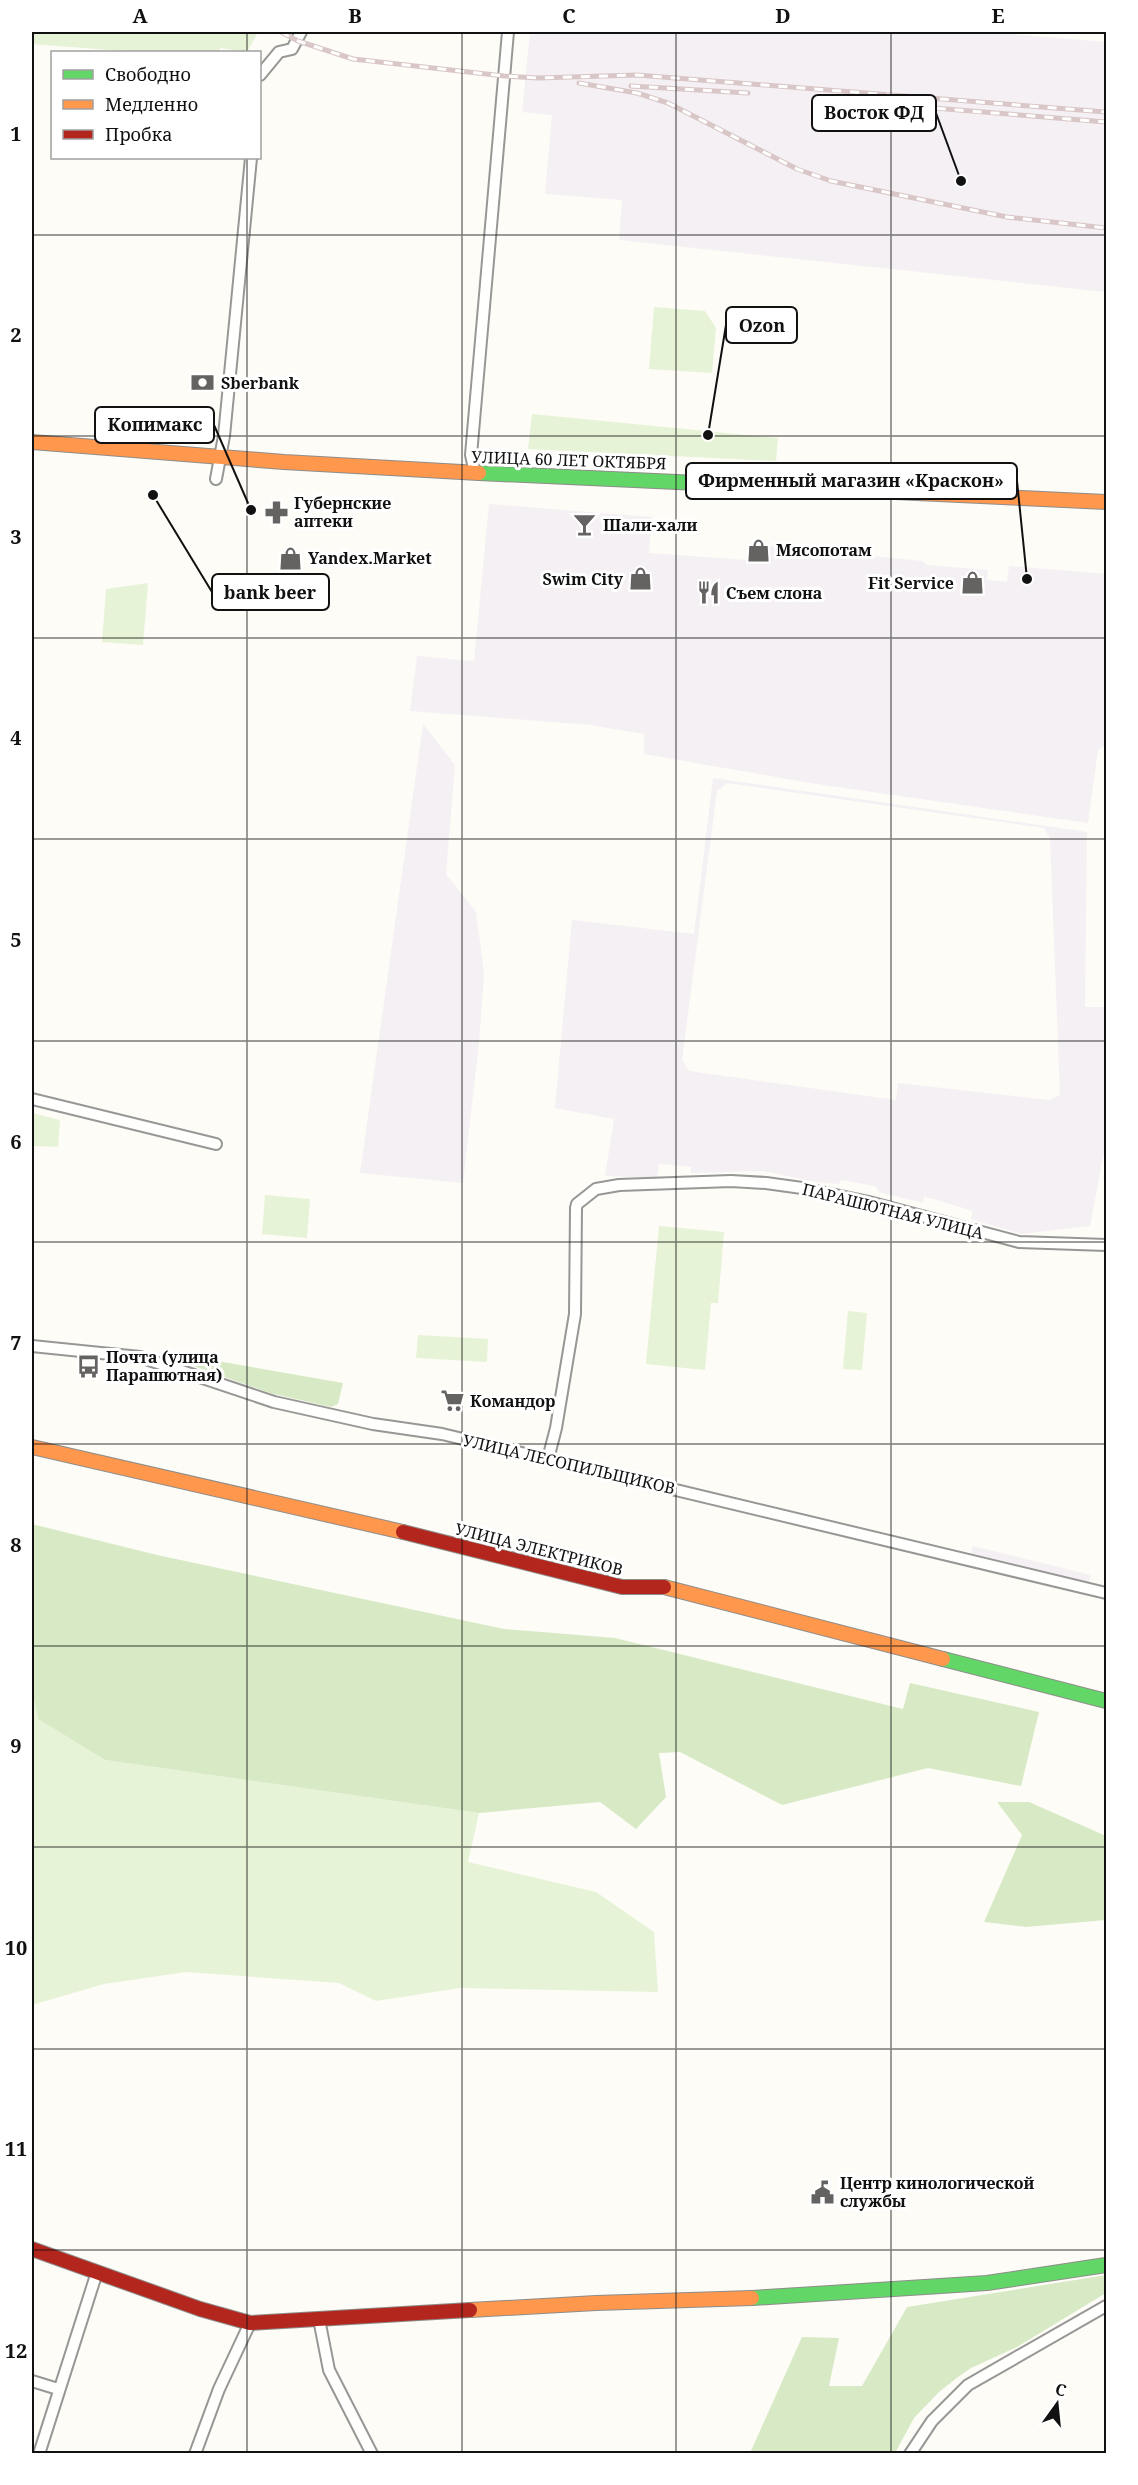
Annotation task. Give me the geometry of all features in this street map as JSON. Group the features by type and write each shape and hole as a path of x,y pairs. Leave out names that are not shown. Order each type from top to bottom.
{"street":[{"path":"261,74 279,52 292,49 301,32"},
{"path":"475,473 471,455 508,32"},
{"path":"216,479 225,426 251,159"},
{"name":"УЛИЦА 60 ЛЕТ ОКТЯБРЯ","path":"32,442 220,457 475,473 1107,502"},
{"path":"32,1099 216,1144"},
{"name":"ПАРАШЮТНАЯ УЛИЦА","path":"548,1459 556,1428 575,1314 577,1204 596,1189 619,1185 731,1181 766,1183 801,1188 903,1210 1019,1242 1107,1245"},
{"name":"УЛИЦА ЛЕСОПИЛЬЩИКОВ","path":"32,1346 140,1357 273,1402 373,1424 442,1434 1107,1593"},
{"name":"УЛИЦА ЭЛЕКТРИКОВ","path":"32,1446 376,1525 622,1587 663,1587 1107,1701"},
{"path":"32,2249 200,2309 250,2323 597,2303 762,2298 987,2283 1107,2265"},
{"path":"39,2454 97,2272"},
{"path":"910,2454 932,2421 968,2385 1107,2306"},
{"path":"319,2319 329,2370 372,2454"},
{"path":"199,2450 219,2389 250,2323"},
{"path":"32,2381 58,2389"}],"shaded area":[{"path":"530,32 987,32 1106,42 1106,292 619,240 622,200 545,194 552,115 522,112"},
{"path":"489,504 652,517 649,553 746,560 749,544 922,561 927,565 988,570 987,580 1007,582 1009,566 1106,574 1106,731 1104,746 1098,750 1088,823 810,783 644,754 644,734 590,725 410,711 417,656 474,661"},
{"path":"423,724 455,765 446,874 476,912 484,974 479,1043 463,1183 360,1173"},
{"path":"713,778 1087,832 1085,1007 1106,1007 1106,1141 1090,1226 1021,1234 971,1219 973,1211 937,1200 924,1197 923,1203 879,1192 875,1186 841,1180 839,1184 815,1182 764,1171 691,1173 691,1167 659,1164 657,1178 605,1176 614,1119 555,1108 572,920 694,934","holes":["727,783 1044,828 1050,838 1060,1095 1049,1100 898,1083 896,1100 689,1071 682,1060 717,791"]},
{"path":"973,1546 1091,1575 1089,1582 971,1553"}],"green space":[{"path":"32,32 258,32 248,51 220,48 219,51 122,51 32,44"},
{"path":"654,307 705,311 716,328 712,373 649,369"},
{"path":"532,414 778,438 776,461 528,449"},
{"path":"148,583 143,645 102,642 106,589"},
{"path":"32,1113 60,1120 58,1147 32,1146"},
{"path":"265,1195 310,1199 307,1238 262,1234"},
{"path":"659,1226 724,1232 718,1303 711,1303 705,1370 646,1364"},
{"path":"848,1311 867,1313 862,1370 843,1369"},
{"path":"418,1335 488,1339 487,1362 416,1358"},
{"path":"183,1355 343,1383 338,1404 331,1407 270,1393 182,1362"},
{"path":"32,1524 157,1555 504,1629 615,1638 903,1709 910,1683 1039,1712 1021,1786 928,1768 782,1805 680,1752 659,1753 666,1797 636,1829 600,1802 479,1813 105,1760 38,1719 32,1690"},
{"path":"32,1690 38,1719 105,1760 479,1813 468,1862 596,1892 654,1932 658,1992 460,1988 376,2001 339,1983 186,1972 104,1984 32,2005"},
{"path":"997,1802 1029,1802 1106,1836 1106,1920 1026,1927 984,1922 1022,1835"},
{"path":"1106,2275 1106,2293 1017,2347 971,2368 939,2392 914,2418 895,2453 750,2453 802,2337 839,2338 829,2386 862,2386 907,2307"}],"railway":[{"path":"281,32 298,41 353,59 504,76 538,78 637,75 1106,112"},
{"path":"579,83 637,93 668,103 797,169 831,181 1007,217 1106,228"},
{"path":"631,86 748,93"},
{"path":"847,101 1106,122"}],"traffic: fast":[{"path":"479,473 810,488"},
{"path":"943,1659 1106,1701"},
{"path":"752,2298 987,2283 1106,2265"}],"traffic: slow":[{"path":"32,442 284,462 479,473"},
{"path":"810,488 1106,502"},
{"path":"32,1447 403,1532"},
{"path":"664,1587 943,1659"},
{"path":"470,2310 752,2298"}],"traffic: jam":[{"path":"403,1532 622,1587 664,1587"},
{"path":"32,2249 200,2309 250,2323 470,2310"}],"place":[{"name":"Восток ФД","path":"961,181"},
{"name":"Sberbank","path":"203,383"},
{"name":"Ozon","path":"708,435"},
{"name":"bank beer","path":"153,495"},
{"name":"Копимакс","path":"251,510"},
{"name":"Губернские аптеки","path":"276,512"},
{"name":"Шали-хали","path":"585,525"},
{"name":"Мясопотам","path":"758,550"},
{"name":"Yandex.Market","path":"290,558"},
{"name":"Swim City","path":"641,579"},
{"name":"Фирменный магазин «Краскон»","path":"1027,579"},
{"name":"Fit Service","path":"972,583"},
{"name":"Съем слона","path":"708,593"},
{"name":"Почта (улица Парашютная)","path":"88,1366"},
{"name":"Командор","path":"452,1401"},
{"name":"Центр кинологической службы","path":"822,2192"}]}
